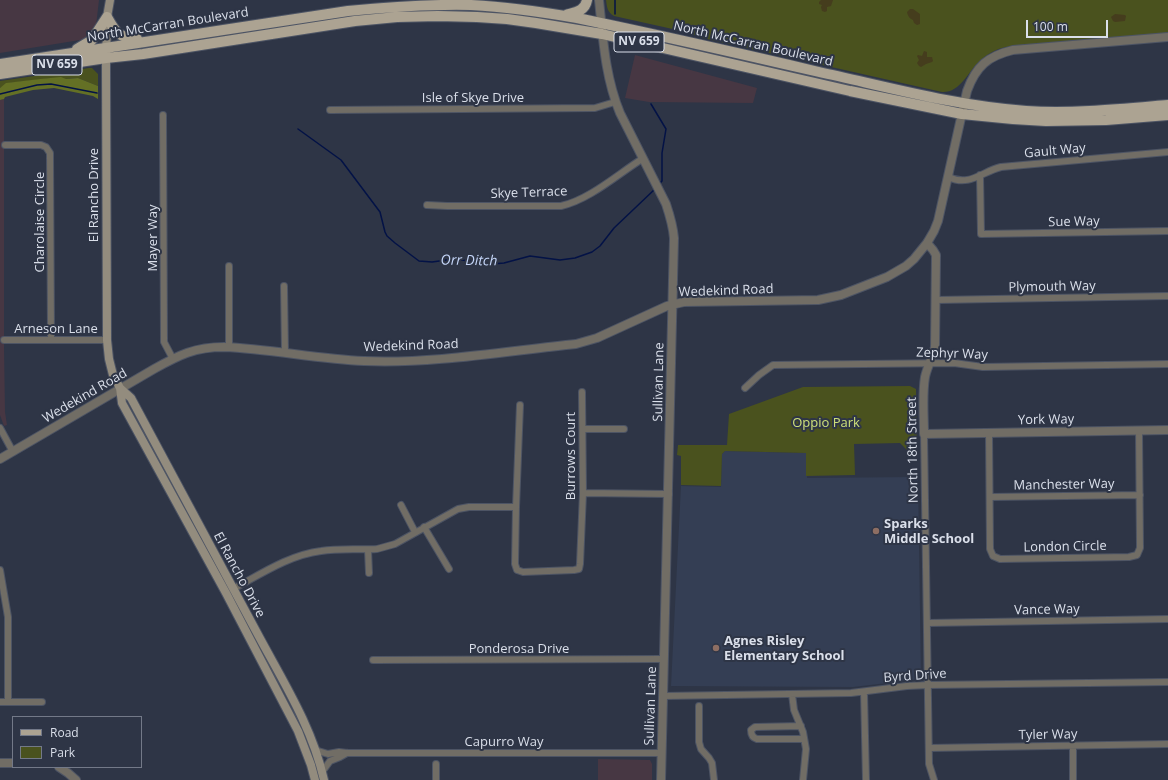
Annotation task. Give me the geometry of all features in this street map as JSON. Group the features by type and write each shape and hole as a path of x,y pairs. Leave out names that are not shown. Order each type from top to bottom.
{"main road":[{"name":"El Rancho Drive","path":"110,0 107,17 106,52 107,340 110,365 120,388 122,403 298,731 312,765 314,780"},
{"path":"565,16 581,10 588,0"},
{"name":"North McCarran Boulevard","path":"0,74 106,52 149,41 348,11 403,6 471,5 536,11 601,23 914,94 963,109 1054,112 1114,110 1168,105"},
{"name":"North McCarran Boulevard","path":"0,64 66,53 106,52 143,54 355,21 397,17 438,16 507,19 572,28 857,92 963,109 1013,119 1046,121 1106,120 1168,115"},
{"path":"66,53 92,40 107,17 115,30 122,37 149,41"},
{"name":"El Rancho Drive","path":"120,388 131,398 297,707 315,750 322,777"},
{"path":"312,765 322,777"}],"street":[{"name":"Sullivan Lane","path":"599,0 607,69 615,102 642,159 666,204 674,227 669,494 661,780"},
{"name":"Wedekind Road","path":"0,459 120,388 173,358 192,350 213,347 229,347 344,359 387,361 418,360 576,344 596,338 662,308 684,302 796,301 830,298 841,295 897,272 914,259 927,243 938,220 969,86 974,75 992,57 1003,52 1013,50 1168,37"},
{"name":"Isle of Skye Drive","path":"330,110 595,108 615,102"},
{"name":"Mayer Way","path":"163,115 164,342 173,358"},
{"name":"Charolaise Circle","path":"5,145 41,145 46,147 50,153 51,340"},
{"name":"Gault Way","path":"948,178 966,181 1001,167 1168,152"},
{"name":"Skye Terrace","path":"427,205 565,205 576,202 587,196 642,159"},
{"name":"Sue Way","path":"980,175 981,234 1168,232"},
{"name":"North 18th Street","path":"927,243 934,250 936,255 935,347 925,376 924,387 929,764 934,780"},
{"path":"229,266 229,347"},
{"path":"284,286 285,353"},
{"name":"Plymouth Way","path":"936,300 1168,296"},
{"name":"Arneson Lane","path":"4,340 107,340"},
{"name":"Zephyr Way","path":"745,388 758,375 773,365 954,362 983,367 1168,364"},
{"name":"Burrows Court","path":"516,507 515,564 517,570 524,572 579,569 583,493 582,392"},
{"path":"233,589 280,564 299,556 325,550 368,550 385,548 395,544 453,510 464,507 482,506 516,507 520,405"},
{"path":"0,428 13,452"},
{"path":"583,429 624,429"},
{"name":"York Way","path":"924,434 1168,430"},
{"name":"London Circle","path":"989,433 990,549 993,556 1000,559 1114,558 1133,557 1139,552 1140,548 1139,431"},
{"path":"583,493 669,494"},
{"name":"Manchester Way","path":"990,497 1140,495"},
{"path":"401,505 415,532"},
{"path":"424,527 449,569"},
{"path":"368,550 369,574"},
{"path":"0,570 8,617 8,702"},
{"name":"Vance Way","path":"927,623 1168,619"},
{"path":"0,642 8,642"},
{"name":"Ponderosa Drive","path":"373,660 664,659"},
{"name":"Byrd Drive","path":"663,696 851,693 928,685 1168,682"},
{"path":"864,692 866,780"},
{"path":"792,694 792,703 795,714 801,726 806,749 803,780"},
{"path":"0,702 42,702"},
{"path":"699,706 700,749 712,763 714,780"},
{"path":"801,726 755,726 752,730 752,734 757,739 804,739"},
{"name":"Tyler Way","path":"929,748 1168,744"},
{"path":"1073,746 1073,780"},
{"name":"Capurro Way","path":"315,750 328,754 339,752 662,753"},
{"name":"Capurro Way","path":"322,777 330,761 347,753"},
{"path":"0,763 12,763"},
{"path":"436,764 436,780"},
{"path":"60,768 76,780"}],"shaded area":[{"path":"0,0 99,0 96,26 87,38 80,40 0,53"},
{"path":"635,55 757,88 753,103 649,102 625,98"},
{"path":"4,99 4,347 5,412 7,425 4,426 0,415 0,100"},
{"path":"725,451 806,453 807,478 918,477 921,679 853,687 671,686 681,486 721,487 722,454"},
{"path":"598,759 650,760 652,764 652,780 598,780"}],"green space":[{"path":"606,0 1168,0 1168,34 1002,48 992,52 982,59 963,82 954,89 942,92 703,38 686,32 614,16 607,7"},
{"path":"92,68 98,74 98,86 78,78 53,78 9,83 0,88 0,81"},
{"path":"61,77 66,79 78,78 98,86 98,99 93,96 54,88 33,90 5,97 4,99 0,100 0,88 6,83"},
{"name":"Oppio Park","path":"910,386 916,389 917,456 913,456 900,443 854,444 855,475 806,476 806,453 725,451 722,454 721,486 681,485 681,456 677,455 678,445 727,445 729,414 803,387"}],"sand":[{"path":"821,0 833,0 831,6 827,7 827,11 825,12 822,11 822,5 819,4"},
{"path":"910,9 913,9 920,14 920,24 917,25 909,17 907,12"},
{"path":"1115,14 1125,15 1125,21 1113,21 1111,17"},
{"path":"924,51 927,52 927,57 932,57 933,61 921,67 917,63 919,60 917,56 922,56"}],"waterway":[{"name":"Orr Ditch","path":"615,0 615,14"},
{"name":"Orr Ditch","path":"0,94 37,85 51,84 97,93"},
{"name":"Orr Ditch","path":"651,104 666,129 662,153 662,181 659,184"},
{"name":"Orr Ditch","path":"298,129 341,160 380,212 387,236 419,261 432,262 454,259 492,264 504,263 530,256 560,260 575,258 592,252 600,246 614,228 655,189"}],"place":[{"name":"Sparks Middle School","path":"876,531"},
{"name":"Agnes Risley Elementary School","path":"716,648"}]}
